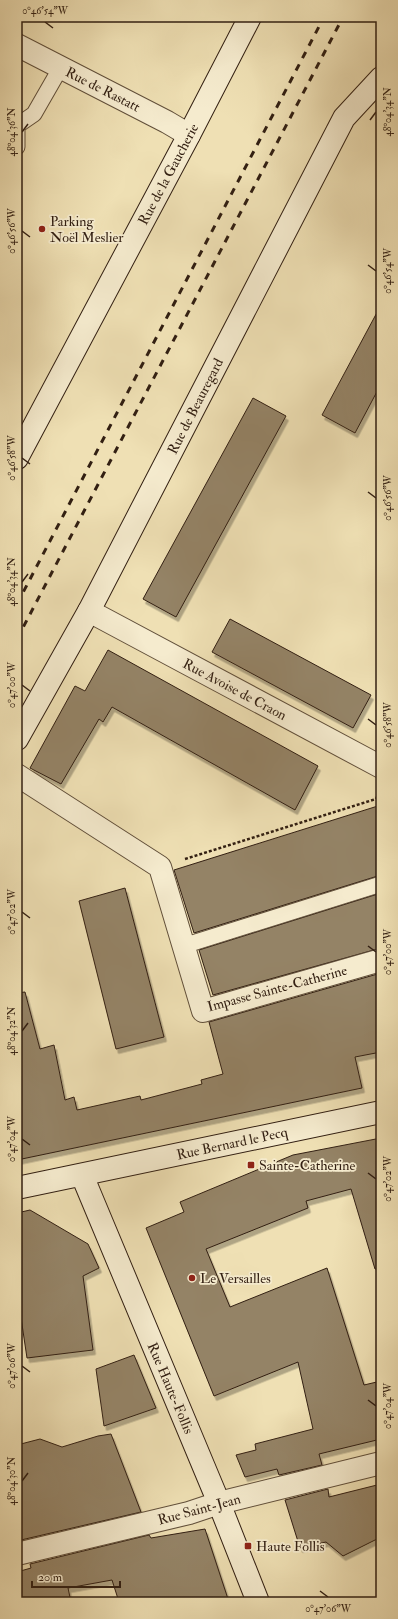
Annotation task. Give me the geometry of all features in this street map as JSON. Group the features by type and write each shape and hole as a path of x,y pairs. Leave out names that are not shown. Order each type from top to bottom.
{"street":[{"name":"Rue de la Gaucherie","path":"18,455 189,135 250,17"},
{"name":"Rue de Rastatt","path":"17,45 167,122 189,135"},
{"name":"Rue de Beauregard","path":"17,739 89,611 344,118 381,78"},
{"name":"Rue Avoise de Craon","path":"89,611 381,767"},
{"path":"17,775 160,867"},
{"name":"Impasse Sainte-Catherine","path":"160,867 203,1010 381,960"},
{"name":"Rue Bernard le Pecq","path":"17,1188 381,1112"},
{"name":"Rue Haute-Follis","path":"82,1175 219,1503 258,1602"},
{"name":"Rue Saint-Jean","path":"17,1554 189,1513 219,1503 381,1463"}],"lane":[{"path":"17,147 17,125 34,114 61,67"},
{"path":"183,946 381,884"}],"path":[{"path":"376,799 381,786"},
{"path":"160,867 381,797"}],"building":[{"path":"381,305 381,384 355,433 322,415"},
{"path":"253,398 286,416 176,617 143,599"},
{"path":"230,619 371,695 353,728 212,652"},
{"path":"108,650 318,766 295,810 112,707 103,722 99,719 61,784 30,768 75,686 85,691"},
{"path":"381,805 381,875 194,933 174,870"},
{"path":"125,888 164,1037 116,1049 79,901"},
{"path":"381,893 381,948 213,995 199,950"},
{"path":"381,973 381,1052 355,1057 362,1088 17,1160 17,993 25,992 40,1049 54,1045 65,1100 74,1097 77,1110 140,1096 141,1100 202,1084 201,1080 223,1074 209,1022"},
{"path":"381,1138 381,1269 375,1269 351,1189 306,1201 308,1208 206,1249 230,1307 327,1268 364,1385 381,1381 381,1439 319,1454 322,1465 279,1475 277,1469 245,1477 236,1455 256,1450 255,1444 313,1429 298,1362 214,1396 146,1228 184,1212 180,1202 293,1155"},
{"path":"30,1210 88,1244 99,1268 83,1276 93,1350 27,1358 17,1291 17,1213"},
{"path":"134,1355 156,1408 104,1426 96,1369"},
{"path":"111,1434 141,1512 21,1540 17,1529 17,1445 40,1439 62,1447 98,1436"},
{"path":"381,1484 381,1537 343,1556 326,1542 300,1548 285,1500 328,1489 329,1497"},
{"path":"205,1529 229,1602 119,1602 112,1580 68,1588 71,1602 17,1602 17,1572 31,1568 30,1564 149,1535 151,1538"}],"railway":[{"path":"17,604 324,17"},
{"path":"17,639 343,17"}],"place":[{"name":"Parking Noël Meslier","path":"42,229"},
{"name":"Sainte-Catherine","path":"251,1165"},
{"name":"Le Versailles","path":"192,1278"},
{"name":"Haute Follis","path":"248,1546"}]}
